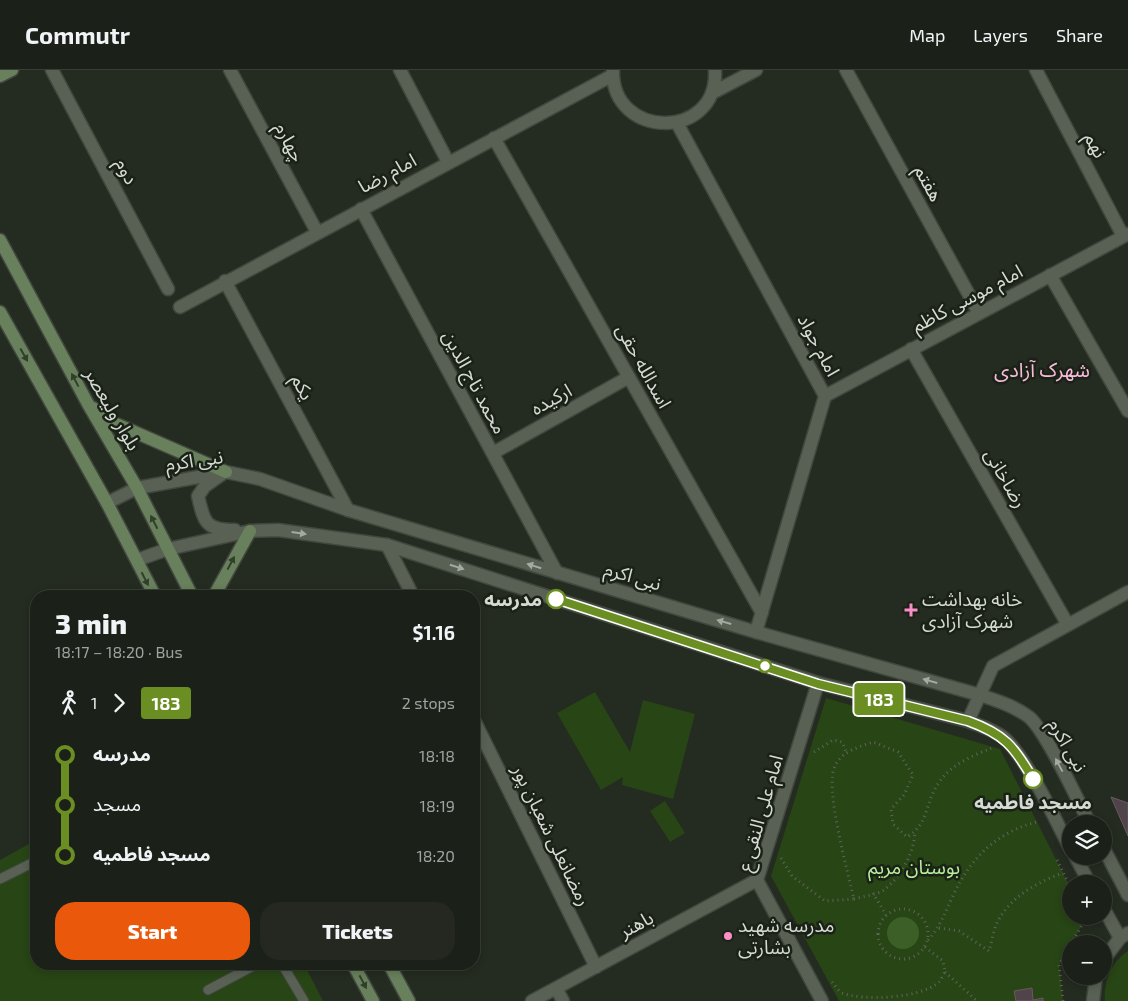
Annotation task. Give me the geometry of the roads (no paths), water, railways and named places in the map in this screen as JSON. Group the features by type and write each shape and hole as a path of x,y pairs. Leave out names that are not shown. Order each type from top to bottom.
{"main road":[{"path":"0,76 12,70"},
{"name":"بلوار ولیعصر","path":"0,240 88,404 137,488 189,590"},
{"path":"0,312 107,503 152,590"},
{"path":"88,404 114,423 226,472"},
{"path":"217,590 250,531"},
{"path":"356,970 373,1001"},
{"path":"392,970 409,1001"}],"street":[{"name":"دوم","path":"52,70 168,289"},
{"name":"چهارم","path":"230,70 317,232"},
{"path":"400,70 448,162"},
{"path":"613,72 616,89 623,103 634,114 647,121 662,124 677,123 692,117 704,107 712,93 715,70"},
{"path":"712,93 756,70"},
{"name":"هفتم","path":"846,70 979,313"},
{"name":"نهم","path":"1036,70 1126,235"},
{"name":"امام رضا","path":"180,307 613,72"},
{"name":"امام جواد","path":"677,123 824,396 756,632"},
{"name":"اسدالله حقی","path":"494,138 762,613"},
{"name":"محمد تاج الدین","path":"361,209 557,572"},
{"name":"امام موسی کاظم","path":"824,396 1126,235"},
{"path":"1050,275 1128,411"},
{"name":"یکم","path":"225,281 348,510"},
{"name":"رضاخانی","path":"911,349 1068,625"},
{"name":"ارکیده","path":"492,453 629,377"},
{"path":"226,472 206,486 198,496 203,519 210,527 224,530 278,530 387,545 818,684 968,721 991,729 1004,738 1018,752 1062,833"},
{"name":"نبی اکرم","path":"107,503 137,488 226,472 260,479 348,510 756,632 980,695 1010,705 1030,719 1041,732 1085,815"},
{"path":"137,560 168,549 250,531"},
{"path":"387,545 410,590"},
{"path":"968,721 994,666 1128,592"},
{"name":"امام علی النقی ع","path":"818,684 757,880 822,1001"},
{"name":"رمضانعلی شعبان پور","path":"480,732 596,967"},
{"path":"1112,865 1128,895"},
{"name":"باهنر","path":"532,1001 757,880"},
{"path":"1112,919 1124,935 1112,949"},
{"path":"1093,1001 1095,985"},
{"path":"556,988 563,1001"}],"lane":[{"path":"0,878 30,864"},
{"path":"208,990 246,970"},
{"path":"286,970 304,1001"}],"place":[{"name":"مدرسه","path":"556,599"},
{"name":"خانه بهداشت شهرک آزادی","path":"911,610"},
{"name":"مسجد فاطمیه","path":"1033,779"},
{"name":"مدرسه شهید بشارتی","path":"728,936"}],"district":[{"name":"شهرک آزادی","path":"1042,370"}],"park label":[{"name":"بوستان مریم","path":"914,867"}]}
